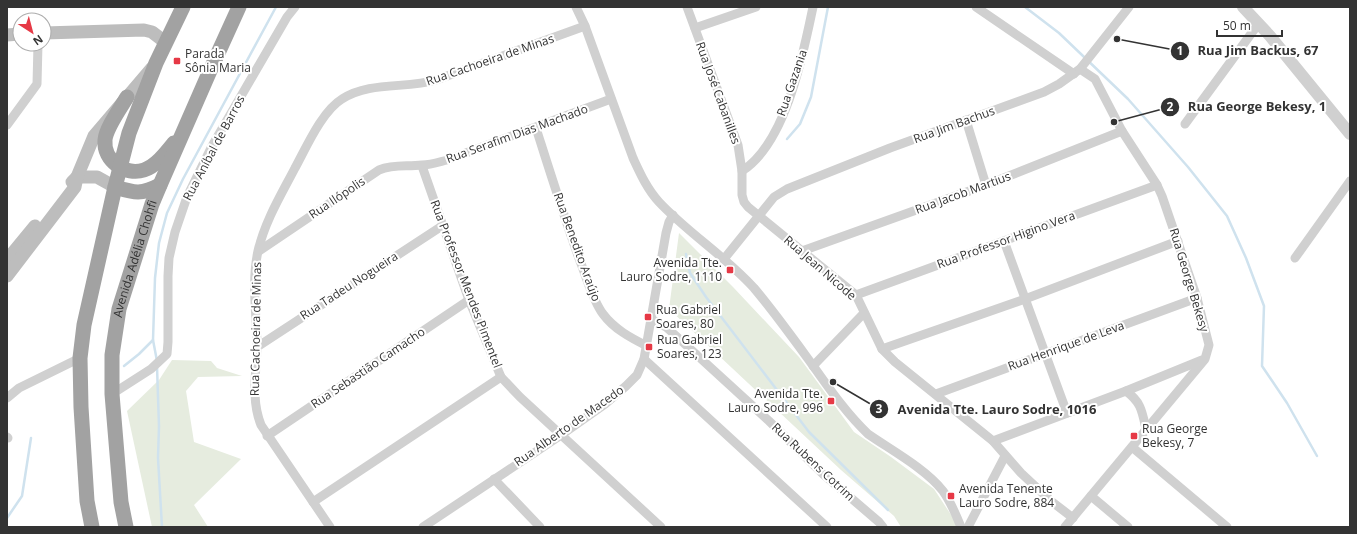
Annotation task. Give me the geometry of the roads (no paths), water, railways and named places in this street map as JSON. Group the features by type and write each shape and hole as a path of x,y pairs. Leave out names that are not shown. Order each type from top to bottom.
{"highway":[{"path":"92,527 88,501 80,358 84,325 119,167 129,133 165,42 183,7"},
{"name":"Avenida Adélia Chohfi","path":"126,527 121,502 112,394 112,355 118,309 152,204 240,7"},
{"path":"127,97 107,133 105,140 105,149 108,157 119,167 136,171 145,170 152,166 167,151 183,132"},
{"path":"115,187 131,192 141,193 160,185"}],"main road":[{"path":"52,33 144,30 152,32 165,42"},
{"path":"7,276 10,259 65,189 77,177 94,136 156,63"},
{"path":"77,177 97,177 115,187"}],"street":[{"name":"Rua Aníbal de Barros","path":"112,394 151,369 161,361 166,354 168,348 169,258 175,232 187,196 216,140 287,17 295,7"},
{"path":"576,7 585,26 633,158 641,176 658,201 724,258 755,289 841,405 868,434 932,479 943,492 954,510 961,527"},
{"name":"Rua José Cabanilles","path":"688,7 738,145 742,171 741,187 744,202 758,215"},
{"path":"695,28 756,7"},
{"name":"Rua Gazania","path":"742,171 751,166 761,154 771,139 786,107 803,56 813,7"},
{"path":"976,7 1080,69"},
{"name":"Rua Jim Bachus","path":"758,215 774,197 787,189 890,148 1044,92 1059,84 1080,69 1129,7"},
{"path":"1243,7 1259,23 1350,134"},
{"path":"1185,124 1259,23"},
{"name":"Rua Cachoeira de Minas","path":"330,527 260,425 255,406 257,347 255,268 258,251 270,218 314,132 329,111 342,99 357,92 369,89 424,83 436,80 585,26"},
{"path":"7,125 37,84 38,52"},
{"name":"Rua George Bekesy","path":"1080,69 1095,79 1122,131 1157,185 1178,240 1197,298 1208,346 1204,358"},
{"name":"Rua Serafim Dias Machado","path":"422,166 447,160 611,99"},
{"path":"966,120 986,185"},
{"name":"Rua Benedito Araújo","path":"536,128 576,249 598,305 610,322 630,337 647,346"},
{"name":"Rua Jacob Martius","path":"802,251 986,185 1122,131"},
{"name":"Rua Ilópolis","path":"258,251 379,170 388,166 398,165 422,166"},
{"name":"Rua Professor Mendes Pimentel","path":"422,166 469,300 501,377 520,397 661,527"},
{"path":"1295,258 1350,181"},
{"name":"Rua Professor Higino Vera","path":"856,295 1157,185"},
{"name":"Rua Alberto de Macedo","path":"427,526 494,479 561,435 626,386 637,375 644,359 647,346 666,233 673,215"},
{"path":"724,258 758,215"},
{"name":"Rua Jean Nicode","path":"758,215 856,295 882,349 895,362 993,441 1021,473 1051,501 1073,518"},
{"name":"Rua Tadeu Nogueira","path":"257,347 442,226"},
{"path":"882,349 1025,299 1178,240"},
{"path":"1004,241 1067,413"},
{"name":"Rua Henrique de Leva","path":"936,394 1197,298"},
{"name":"Rua Sebastião Camacho","path":"267,436 469,300"},
{"path":"813,366 864,313"},
{"name":"Rua Rubens Cotrim","path":"651,319 666,327 675,335 883,527"},
{"path":"7,398 19,388 80,358"},
{"path":"993,441 1126,390 1204,358"},
{"path":"1065,527 1204,358"},
{"path":"644,359 827,527"},
{"path":"313,502 501,377"},
{"path":"1126,390 1135,397 1140,406 1146,429"},
{"path":"1132,447 1227,527"},
{"path":"968,527 1005,456"},
{"path":"494,479 540,527"},
{"path":"1091,496 1128,527"}],"waterway":[{"path":"157,361 153,340 155,278 159,243 167,213 183,179 276,7"},
{"path":"787,139 800,124 811,97 828,7"},
{"path":"1025,7 1059,33 1128,99 1188,167 1227,216 1246,258 1264,306 1262,366 1287,403 1317,456"},
{"path":"686,254 690,273 706,297 809,432 888,510"},
{"path":"124,366 153,340"},
{"path":"157,366 159,426 158,458 162,527"},
{"path":"7,518 22,496 31,438"}],"place":[{"name":"Rua Jim Backus, 67","path":"1117,39"},
{"name":"Parada Sônia Maria","path":"177,61"},
{"name":"Rua George Bekesy, 1","path":"1114,122"},
{"name":"Avenida Tte. Lauro Sodre, 1110","path":"730,270"},
{"name":"Rua Gabriel Soares, 80","path":"648,317"},
{"name":"Rua Gabriel Soares, 123","path":"649,347"},
{"name":"Avenida Tte. Lauro Sodre, 1016","path":"833,382"},
{"name":"Avenida Tte. Lauro Sodre, 996","path":"831,401"},
{"name":"Rua George Bekesy, 7","path":"1134,436"},
{"name":"Avenida Tenente Lauro Sodre, 884","path":"951,496"}]}
